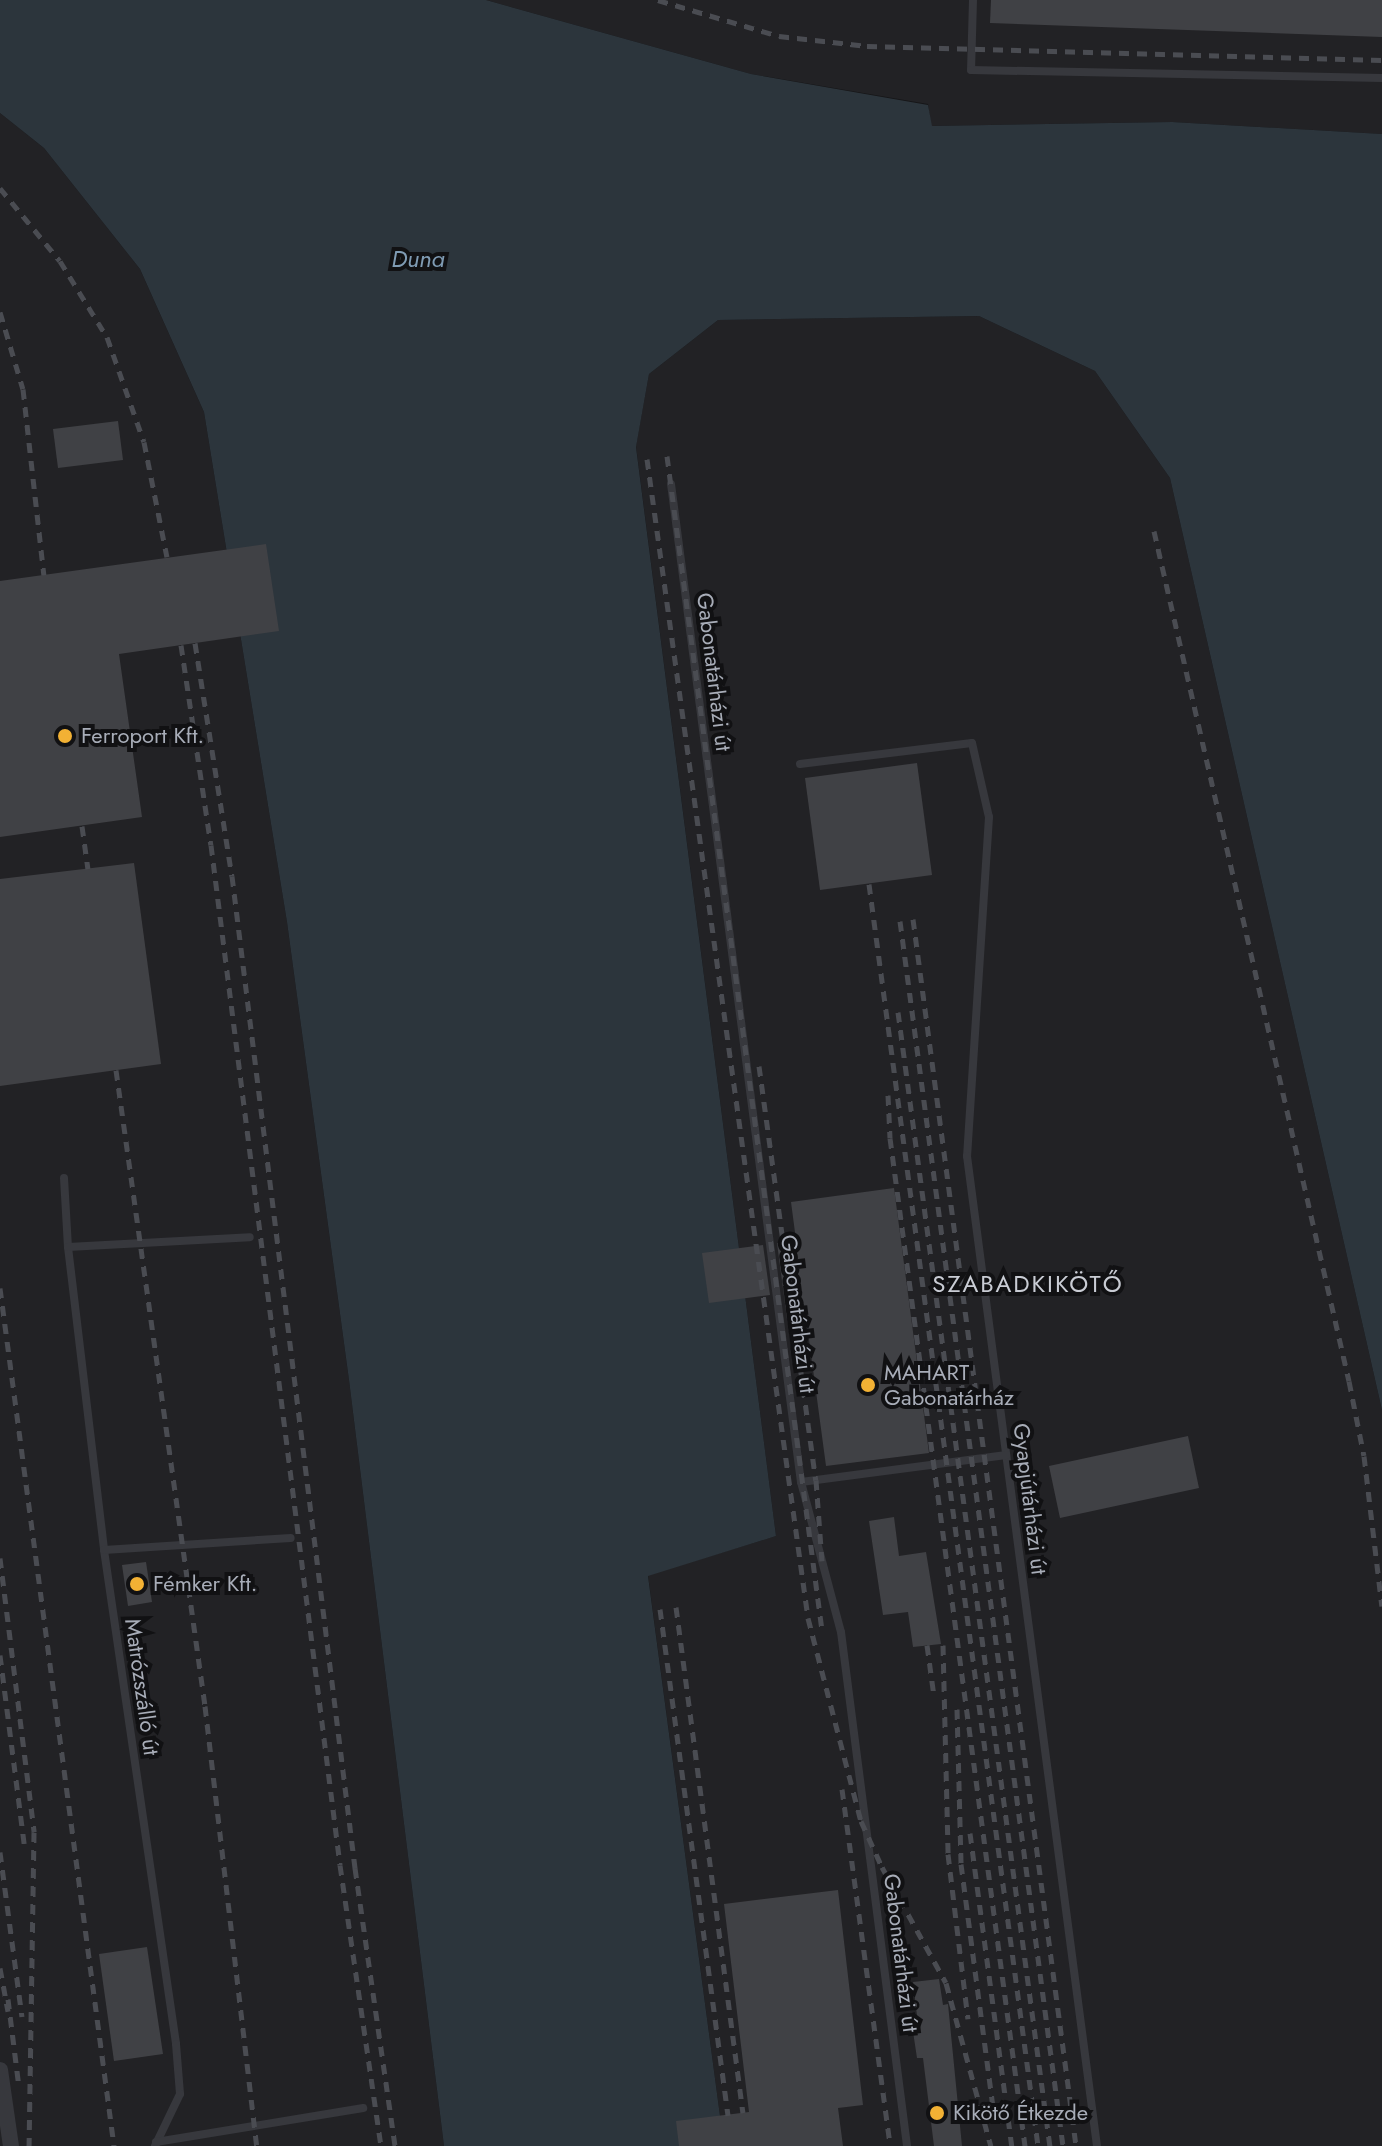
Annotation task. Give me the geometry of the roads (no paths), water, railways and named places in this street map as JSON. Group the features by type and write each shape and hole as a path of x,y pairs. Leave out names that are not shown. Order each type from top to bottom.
{"street":[{"path":"0,2070 11,2146"}],"lane":[{"path":"973,0 971,70 1382,78"},
{"name":"Gabonatárházi út","path":"671,484 801,1482 841,1632 907,2146"},
{"name":"Gyapjútárházi út","path":"800,764 972,743 989,817 967,1156 1097,2146"},
{"name":"Matrózszálló út","path":"64,1178 68,1247 104,1550 180,2094 155,2144"},
{"path":"68,1247 250,1237"},
{"path":"801,1482 1006,1455"},
{"path":"104,1550 291,1538"},
{"path":"155,2144 363,2108"}],"water":[{"name":"Duna","path":"0,0 486,0 751,74 928,105 932,126 1172,122 1382,134 1382,1410 1170,478 1095,371 979,316 718,320 649,374 636,447 776,1536 648,1576 724,2146 444,2146 349,1380 287,922 204,412 140,269 44,148 0,113"}],"railway":[{"path":"658,0 779,36 867,46 1382,60"},
{"path":"0,188 60,261 107,337 144,442 167,557"},
{"path":"0,312 23,389 44,575"},
{"path":"667,456 822,1630"},
{"path":"647,459 808,1618 861,1821 882,1867 946,1983 991,2146"},
{"path":"1154,531 1349,1381 1364,1456 1382,1606"},
{"path":"195,643 232,876 355,1868 395,2146"},
{"path":"181,645 211,845 340,1865 381,2146"},
{"path":"82,826 88,869"},
{"path":"869,884 1038,2146"},
{"path":"913,919 1076,2146"},
{"path":"900,921 1063,2146"},
{"path":"898,1012 1050,2146"},
{"path":"759,1066 816,1480 822,1561"},
{"path":"116,1070 205,1706 257,2146"},
{"path":"888,1095 890,1138 1025,2146"},
{"path":"0,1288 114,2146"},
{"path":"0,1558 34,1832 29,2146"},
{"path":"676,1607 743,2113"},
{"path":"660,1609 728,2115"},
{"path":"927,1645 934,1696"},
{"path":"943,1645 948,1854 968,2019"},
{"path":"0,1655 24,1843"},
{"path":"957,1709 961,1864 995,2122"},
{"path":"842,1789 890,2146"},
{"path":"970,1833 1012,2146"},
{"path":"0,1852 22,2017"},
{"path":"0,1968 8,2011"},
{"path":"8,1999 19,2087"}],"place":[{"name":"Ferroport Kft.","path":"65,736"},
{"name":"MAHART Gabonatárház","path":"868,1385"},
{"name":"Fémker Kft.","path":"137,1584"},
{"name":"Kikötő Étkezde","path":"937,2113"}],"district":[{"name":"SZABADKIKÖTŐ","path":"1028,1284"}]}
